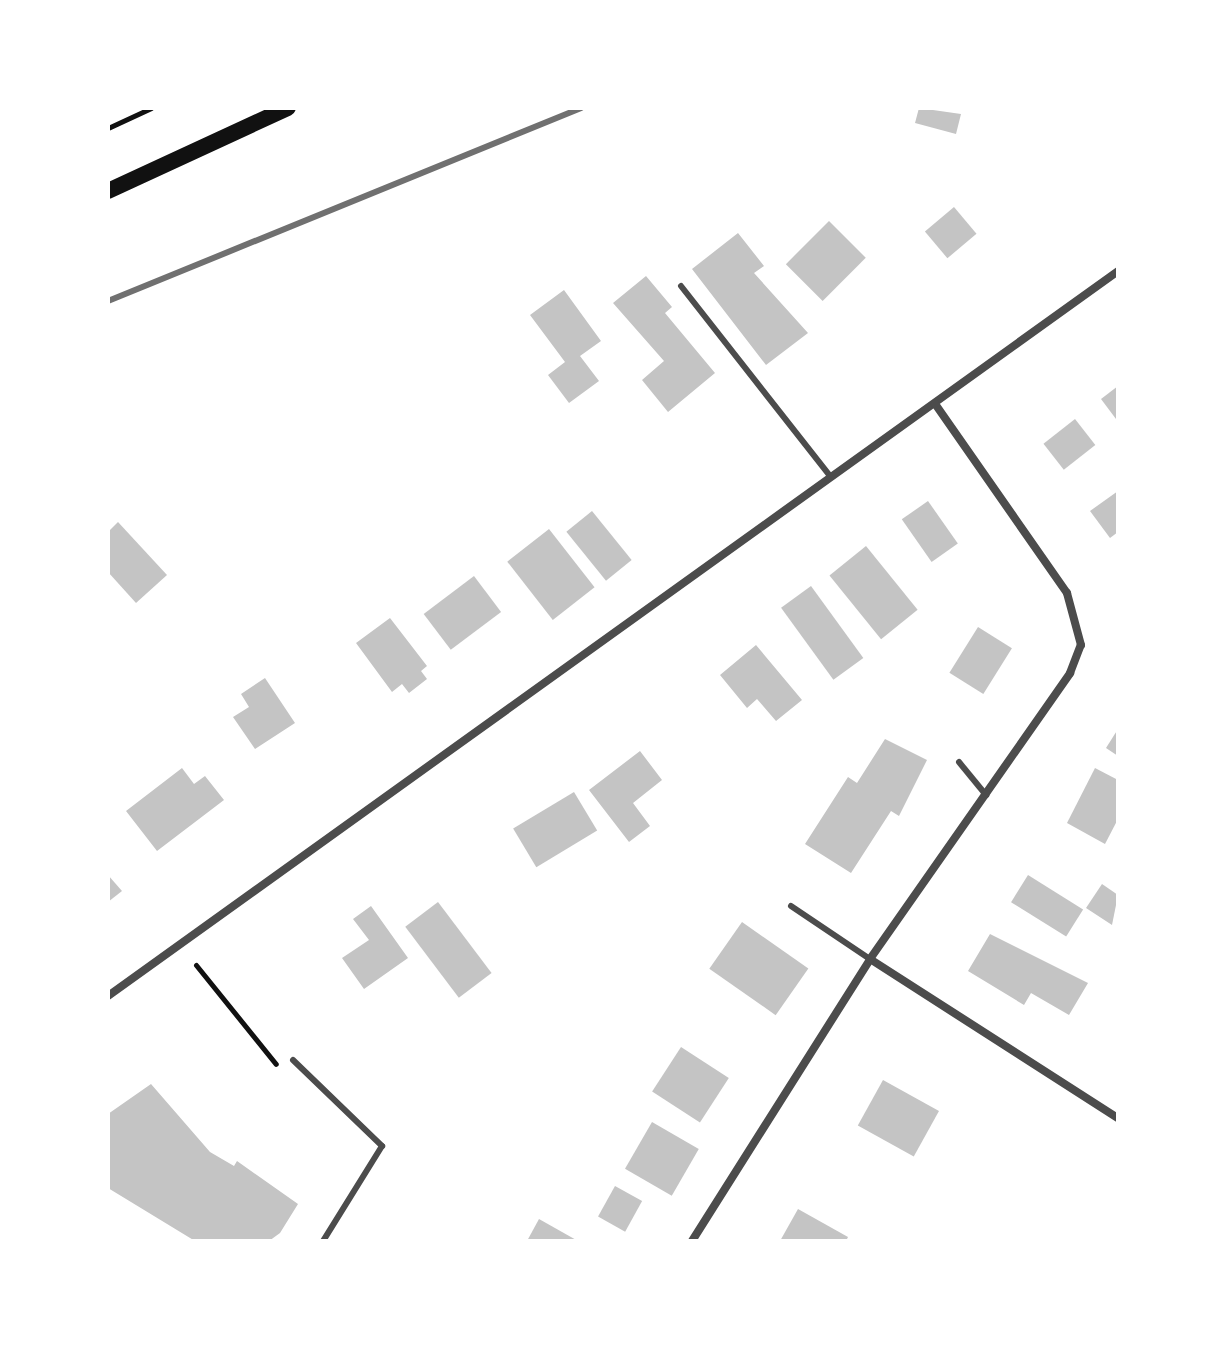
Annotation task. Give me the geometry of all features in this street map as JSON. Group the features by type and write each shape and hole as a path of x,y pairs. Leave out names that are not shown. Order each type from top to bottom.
{"main road":[{"path":"108,191 288,108"}],"street":[{"path":"108,996 1118,271"},
{"path":"692,1241 870,959 1070,673 1081,645 1067,593 935,404"},
{"path":"870,959 1118,1118"}],"lane":[{"path":"681,286 831,477"},
{"path":"959,762 986,795"},
{"path":"791,906 870,959"},
{"path":"293,1060 382,1146 323,1241"}],"path":[{"path":"108,128 151,108"},
{"path":"196,965 282,1071"}],"building":[{"path":"919,108 961,114 956,134 915,123"},
{"path":"954,207 976,234 947,258 925,231"},
{"path":"829,221 866,258 823,301 786,264"},
{"path":"738,233 764,266 754,273 808,333 766,365 692,269"},
{"path":"646,276 672,307 665,313 715,373 668,412 642,380 664,361 613,303"},
{"path":"564,290 601,341 580,356 599,381 569,403 548,375 565,362 530,315"},
{"path":"1118,386 1118,418 1116,419 1101,399"},
{"path":"1075,419 1095,445 1064,470 1043,444"},
{"path":"1118,491 1118,532 1110,538 1090,511"},
{"path":"928,501 958,544 932,562 902,519"},
{"path":"592,511 632,560 606,581 566,532"},
{"path":"118,522 167,575 136,603 108,572 108,532"},
{"path":"549,529 595,587 553,620 507,562"},
{"path":"866,546 918,610 881,639 829,576"},
{"path":"474,576 501,612 451,650 424,614"},
{"path":"811,586 863,658 833,680 781,608"},
{"path":"390,618 427,666 421,671 427,679 409,693 402,684 392,692 356,643"},
{"path":"978,627 1012,648 983,694 949,673"},
{"path":"756,645 802,700 776,721 757,699 747,708 720,675"},
{"path":"265,678 295,723 255,749 233,717 249,707 241,694"},
{"path":"1118,729 1118,756 1106,748"},
{"path":"885,739 927,760 899,816 891,811 851,873 805,844 848,777 857,783"},
{"path":"640,751 662,780 633,803 650,826 629,842 589,790"},
{"path":"182,768 194,784 205,776 224,800 157,851 126,811"},
{"path":"1095,768 1118,780 1118,819 1105,844 1067,823"},
{"path":"574,792 597,831 536,867 513,829"},
{"path":"108,875 122,891 108,902"},
{"path":"1028,875 1083,909 1066,937 1011,902"},
{"path":"1102,884 1118,895 1112,925 1086,908"},
{"path":"438,902 492,973 459,998 405,927"},
{"path":"371,906 408,958 364,989 342,958 369,940 353,919"},
{"path":"742,922 808,968 776,1015 709,969"},
{"path":"990,934 1088,983 1069,1015 1031,993 1024,1005 968,971"},
{"path":"681,1047 729,1078 700,1122 652,1091"},
{"path":"883,1080 939,1111 914,1157 858,1125"},
{"path":"151,1084 210,1152 234,1166 237,1161 298,1204 280,1233 269,1241 195,1241 108,1188 108,1114"},
{"path":"652,1122 699,1149 672,1196 625,1169"},
{"path":"615,1186 642,1201 625,1232 598,1217"},
{"path":"798,1209 848,1237 846,1241 780,1241"},
{"path":"539,1219 578,1241 527,1241"}],"railway":[{"path":"108,301 581,108"}]}
